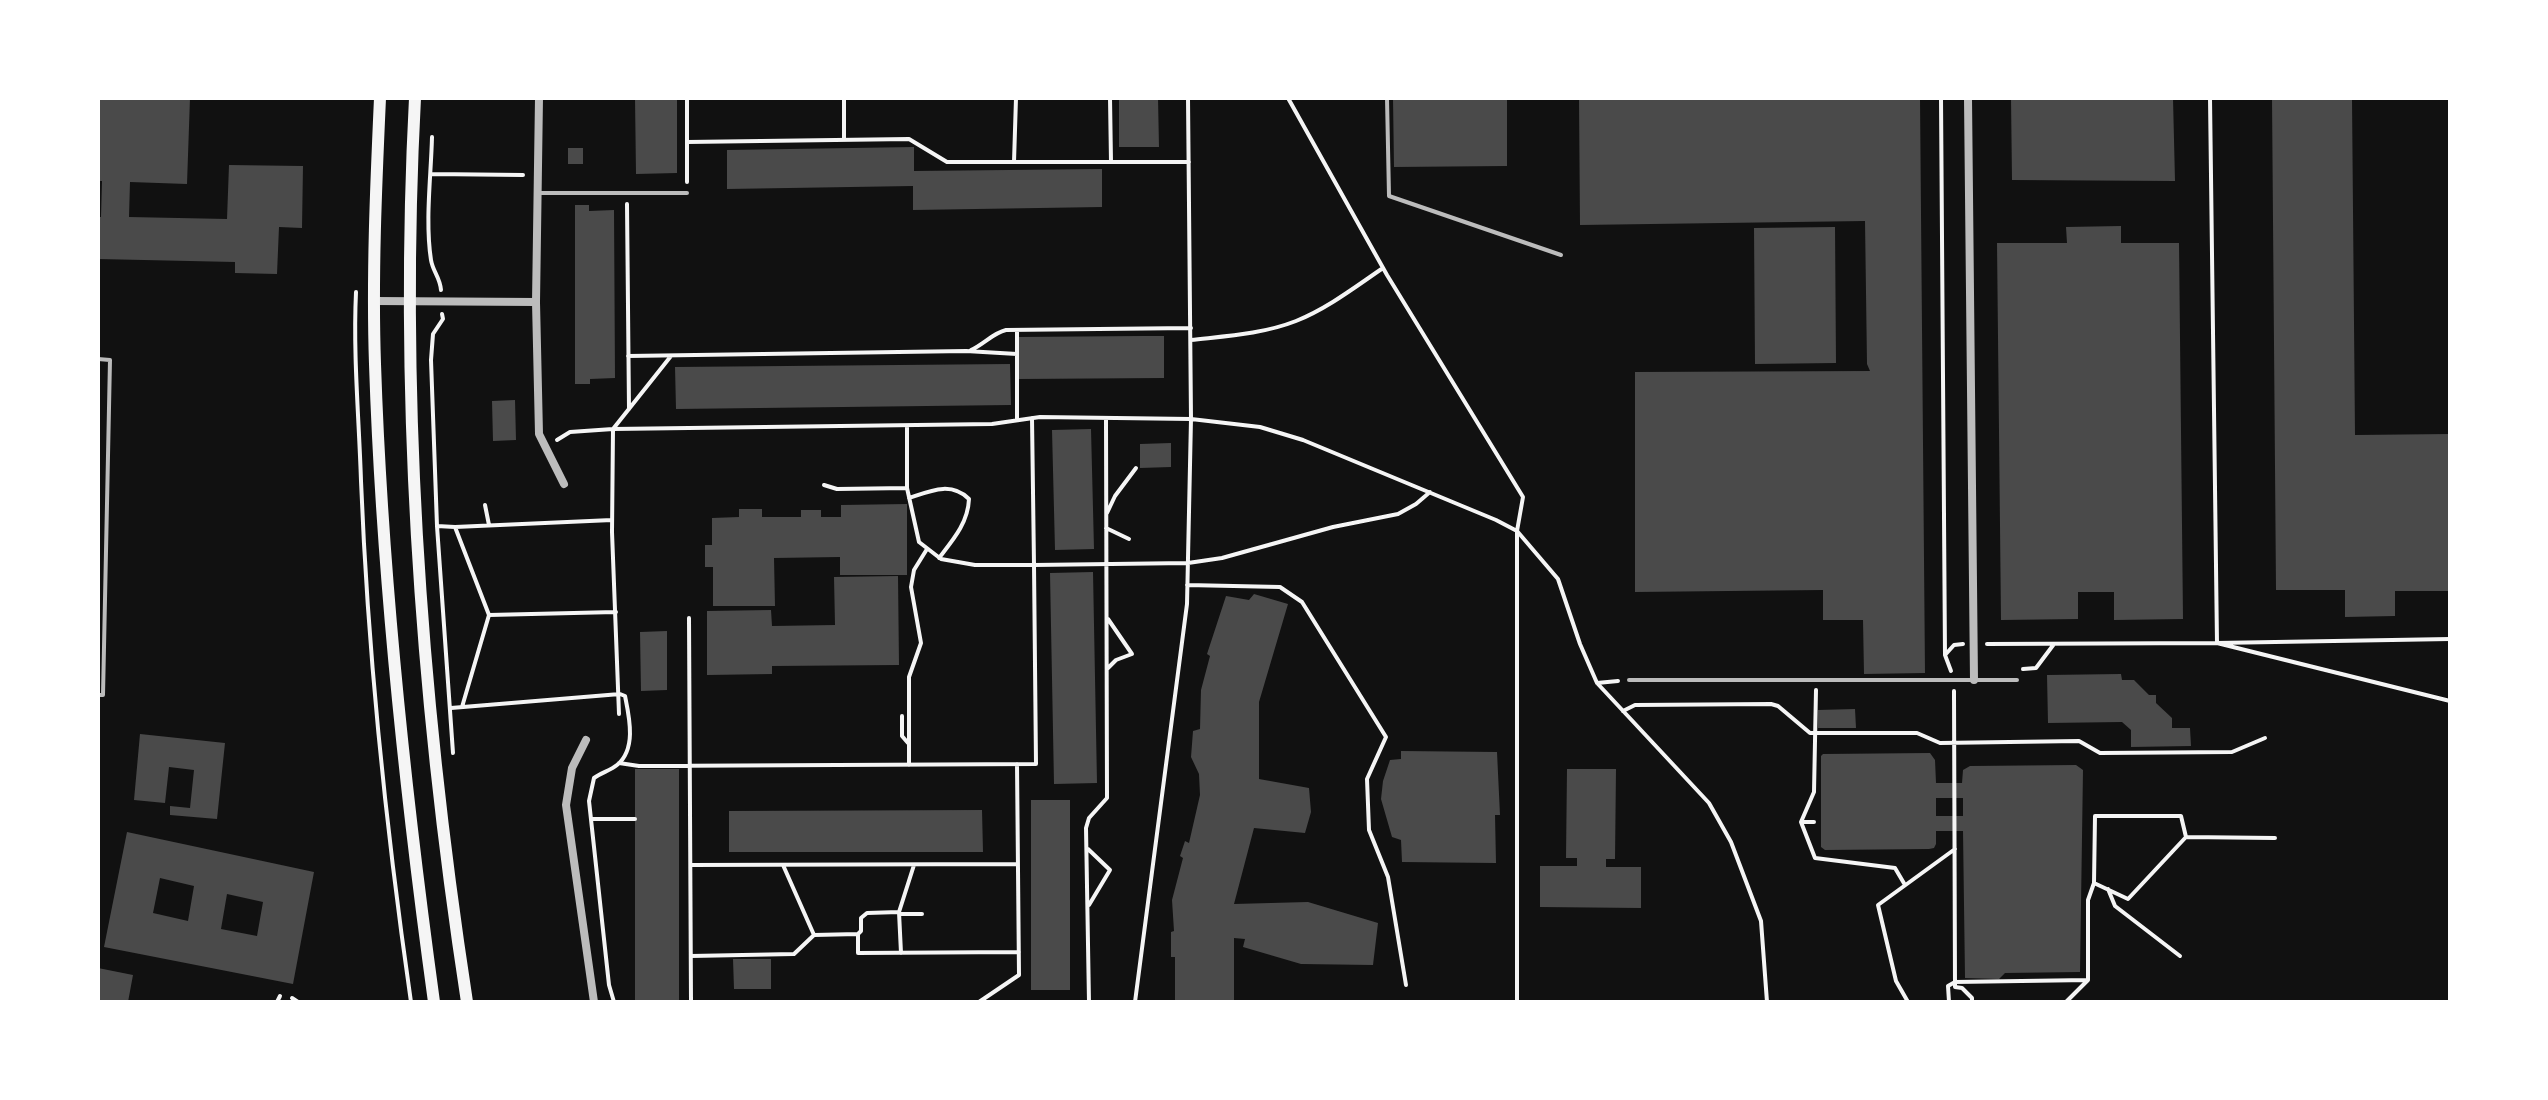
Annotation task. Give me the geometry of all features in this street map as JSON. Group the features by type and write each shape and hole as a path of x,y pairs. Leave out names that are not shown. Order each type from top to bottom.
{"main road":[{"path":"380,98 375,363 386,574 410,811 434,1002"},
{"path":"415,98 410,301 412,445 427,688 455,927 467,1002"}],"street":[{"path":"539,98 536,302 539,434 564,484"},
{"path":"1968,98 1974,680"},
{"path":"375,301 536,302"},
{"path":"586,740 572,768 566,805 594,1002"}],"lane":[{"path":"1387,98 1389,196 1561,255"},
{"path":"537,193 687,193"},
{"path":"98,359 110,360 103,695 98,695"},
{"path":"1629,680 2017,680"}],"path":[{"path":"687,98 687,193"},
{"path":"844,98 844,139"},
{"path":"1014,162 1016,98"},
{"path":"1110,98 1111,162"},
{"path":"1135,1002 1187,585 1191,419 1188,98"},
{"path":"1288,98 1383,268 1523,497 1517,531 1517,1002"},
{"path":"1941,98 1945,655 1954,680 1955,987 1962,988 1972,1002"},
{"path":"2210,98 2217,643"},
{"path":"432,125 431,263 441,278 443,319 433,334 431,360 437,526 453,753"},
{"path":"687,142 909,139 947,162 1189,162"},
{"path":"431,174 538,175"},
{"path":"482,175 482,182"},
{"path":"626,194 629,409"},
{"path":"1191,340 1255,332 1294,322 1325,307 1383,268"},
{"path":"966,351 987,341 996,332 1191,328"},
{"path":"1017,330 1017,420"},
{"path":"628,356 966,351 1017,354"},
{"path":"619,714 612,520 613,429 672,355"},
{"path":"545,446 570,432 613,429 992,424 1032,418 1191,419 1274,431 1430,492 1517,531 1558,579 1597,683 1709,803 1731,842 1761,921 1767,1002"},
{"path":"619,763 639,766 1036,764 1032,418"},
{"path":"1089,1002 1089,818 1107,798 1106,418"},
{"path":"907,425 907,488 919,542 939,558 975,565 1188,563 1222,558 1333,527 1383,518 1416,504 1430,492"},
{"path":"1106,514 1136,468"},
{"path":"824,485 837,489 907,488"},
{"path":"909,498 948,488 957,490 969,499 960,531 939,558"},
{"path":"485,505 489,525"},
{"path":"437,526 612,520"},
{"path":"455,527 489,615 462,707"},
{"path":"1106,528 1129,539"},
{"path":"909,765 909,677 921,643 911,587 914,570 927,549"},
{"path":"1187,585 1280,587 1302,602 1386,737 1367,779 1369,830 1388,877 1406,985"},
{"path":"489,615 616,612"},
{"path":"1106,617 1132,654 1116,660 1107,669"},
{"path":"689,618 691,1002"},
{"path":"1945,655 1954,645 1974,644 2450,639"},
{"path":"2017,669 2036,668 2054,643"},
{"path":"2217,643 2450,701"},
{"path":"1816,679 1814,792 1801,822 1815,858 1895,868 1905,885"},
{"path":"1597,683 1629,680"},
{"path":"1623,711 1635,705 1771,704 1778,706 1805,732 1815,734 1917,733 1940,743 2079,741 2100,753 2232,752 2265,738"},
{"path":"902,716 902,736 909,744"},
{"path":"979,1002 1019,975 1017,764"},
{"path":"2066,1002 2088,980 2088,900 2094,883 2095,816 2181,816 2186,837"},
{"path":"591,819 635,819"},
{"path":"1801,822 1814,822"},
{"path":"2094,883 2128,899 2186,837 2275,838"},
{"path":"1087,848 1095,859 1110,870 1087,907"},
{"path":"1908,1002 1896,981 1878,905 1955,849"},
{"path":"901,953 899,913 914,864"},
{"path":"691,865 1018,864"},
{"path":"783,865 814,935"},
{"path":"2108,889 2115,906 2180,956"},
{"path":"922,914 867,913 861,918 858,953 1019,952"},
{"path":"691,956 794,954 814,935 858,934"},
{"path":"1949,1002 1948,986 1955,982 2088,980"},
{"path":"277,1002 280,996"},
{"path":"292,998 298,1002"}],"building":[{"path":"98,98 190,98 187,184 130,182 129,217 227,219 229,165 303,166 302,228 279,227 277,274 235,273 235,262 98,259 102,181 98,181"},
{"path":"635,98 677,98 677,173 636,174"},
{"path":"1119,98 1158,98 1159,147 1119,147"},
{"path":"1393,98 1507,98 1507,166 1394,167"},
{"path":"1579,98 1920,98 1925,673 1864,674 1863,620 1823,620 1823,590 1635,592 1635,372 1870,371 1867,364 1865,221 1580,225"},
{"path":"2011,98 2173,98 2175,181 2012,180"},
{"path":"2272,98 2352,98 2355,435 2450,434 2450,591 2395,591 2395,616 2345,617 2345,590 2276,590"},
{"path":"914,147 914,171 1102,169 1102,207 913,210 913,186 727,189 727,150"},
{"path":"568,148 583,148 583,164 568,164"},
{"path":"575,205 589,205 589,211 614,210 615,378 590,379 590,384 575,384"},
{"path":"2121,226 2121,243 2179,243 2183,619 2114,620 2114,592 2078,592 2078,619 2001,620 1997,243 2067,243 2066,227"},
{"path":"1835,227 1836,363 1755,364 1754,228"},
{"path":"1164,336 1164,378 1019,379 1019,337"},
{"path":"1010,364 1011,405 676,409 675,367"},
{"path":"515,400 516,440 493,441 492,401"},
{"path":"1091,429 1094,549 1055,550 1052,430"},
{"path":"1171,443 1171,467 1140,468 1140,444"},
{"path":"907,504 907,575 840,575 840,557 774,558 775,606 713,606 713,567 705,567 705,545 712,545 712,518 739,517 739,509 762,509 762,517 801,517 801,510 821,510 821,517 841,517 841,505"},
{"path":"1093,572 1097,783 1054,784 1050,573"},
{"path":"898,576 899,665 772,666 772,674 707,675 707,611 771,610 772,626 835,625 834,577"},
{"path":"1254,594 1288,604 1259,702 1259,779 1309,788 1311,812 1305,833 1254,828 1234,904 1308,902 1378,923 1373,965 1301,964 1243,947 1245,939 1234,938 1234,1002 1175,1000 1175,957 1171,957 1171,932 1174,931 1172,900 1183,858 1180,856 1185,841 1189,843 1200,795 1199,774 1191,757 1193,731 1200,729 1201,690 1210,656 1207,654 1226,596 1249,600"},
{"path":"667,631 667,690 641,691 640,632"},
{"path":"2121,674 2122,680 2134,680 2149,695 2156,695 2156,703 2172,718 2172,728 2190,728 2191,746 2131,747 2131,730 2122,722 2048,723 2047,675"},
{"path":"1855,709 1856,728 1818,728 1818,710"},
{"path":"140,734 225,743 217,819 170,815 170,806 190,808 194,770 169,767 165,803 134,800"},
{"path":"1401,751 1497,752 1500,815 1495,815 1496,863 1402,862 1401,840 1392,837 1381,799 1390,760 1401,759"},
{"path":"1930,753 1935,760 1936,783 1962,783 1963,770 1970,766 2076,765 2083,770 2080,972 2005,973 1999,979 1965,978 1963,831 1936,831 1936,844 1929,849 1825,850 1821,847 1823,754","holes":["1936,798 1963,798 1963,816 1936,816"]},
{"path":"635,769 679,769 679,1002 635,1002"},
{"path":"1567,769 1616,769 1615,859 1606,859 1606,867 1641,867 1641,908 1540,907 1540,866 1577,866 1577,858 1566,858"},
{"path":"1031,800 1070,800 1070,990 1031,990"},
{"path":"982,810 983,852 729,852 729,811"},
{"path":"127,832 314,872 293,984 104,947","holes":["160,878 194,886 188,921 153,913","227,894 263,902 257,936 221,929"]},
{"path":"733,959 771,959 771,989 734,989"},
{"path":"98,968 133,975 128,1002 98,1002"}]}
